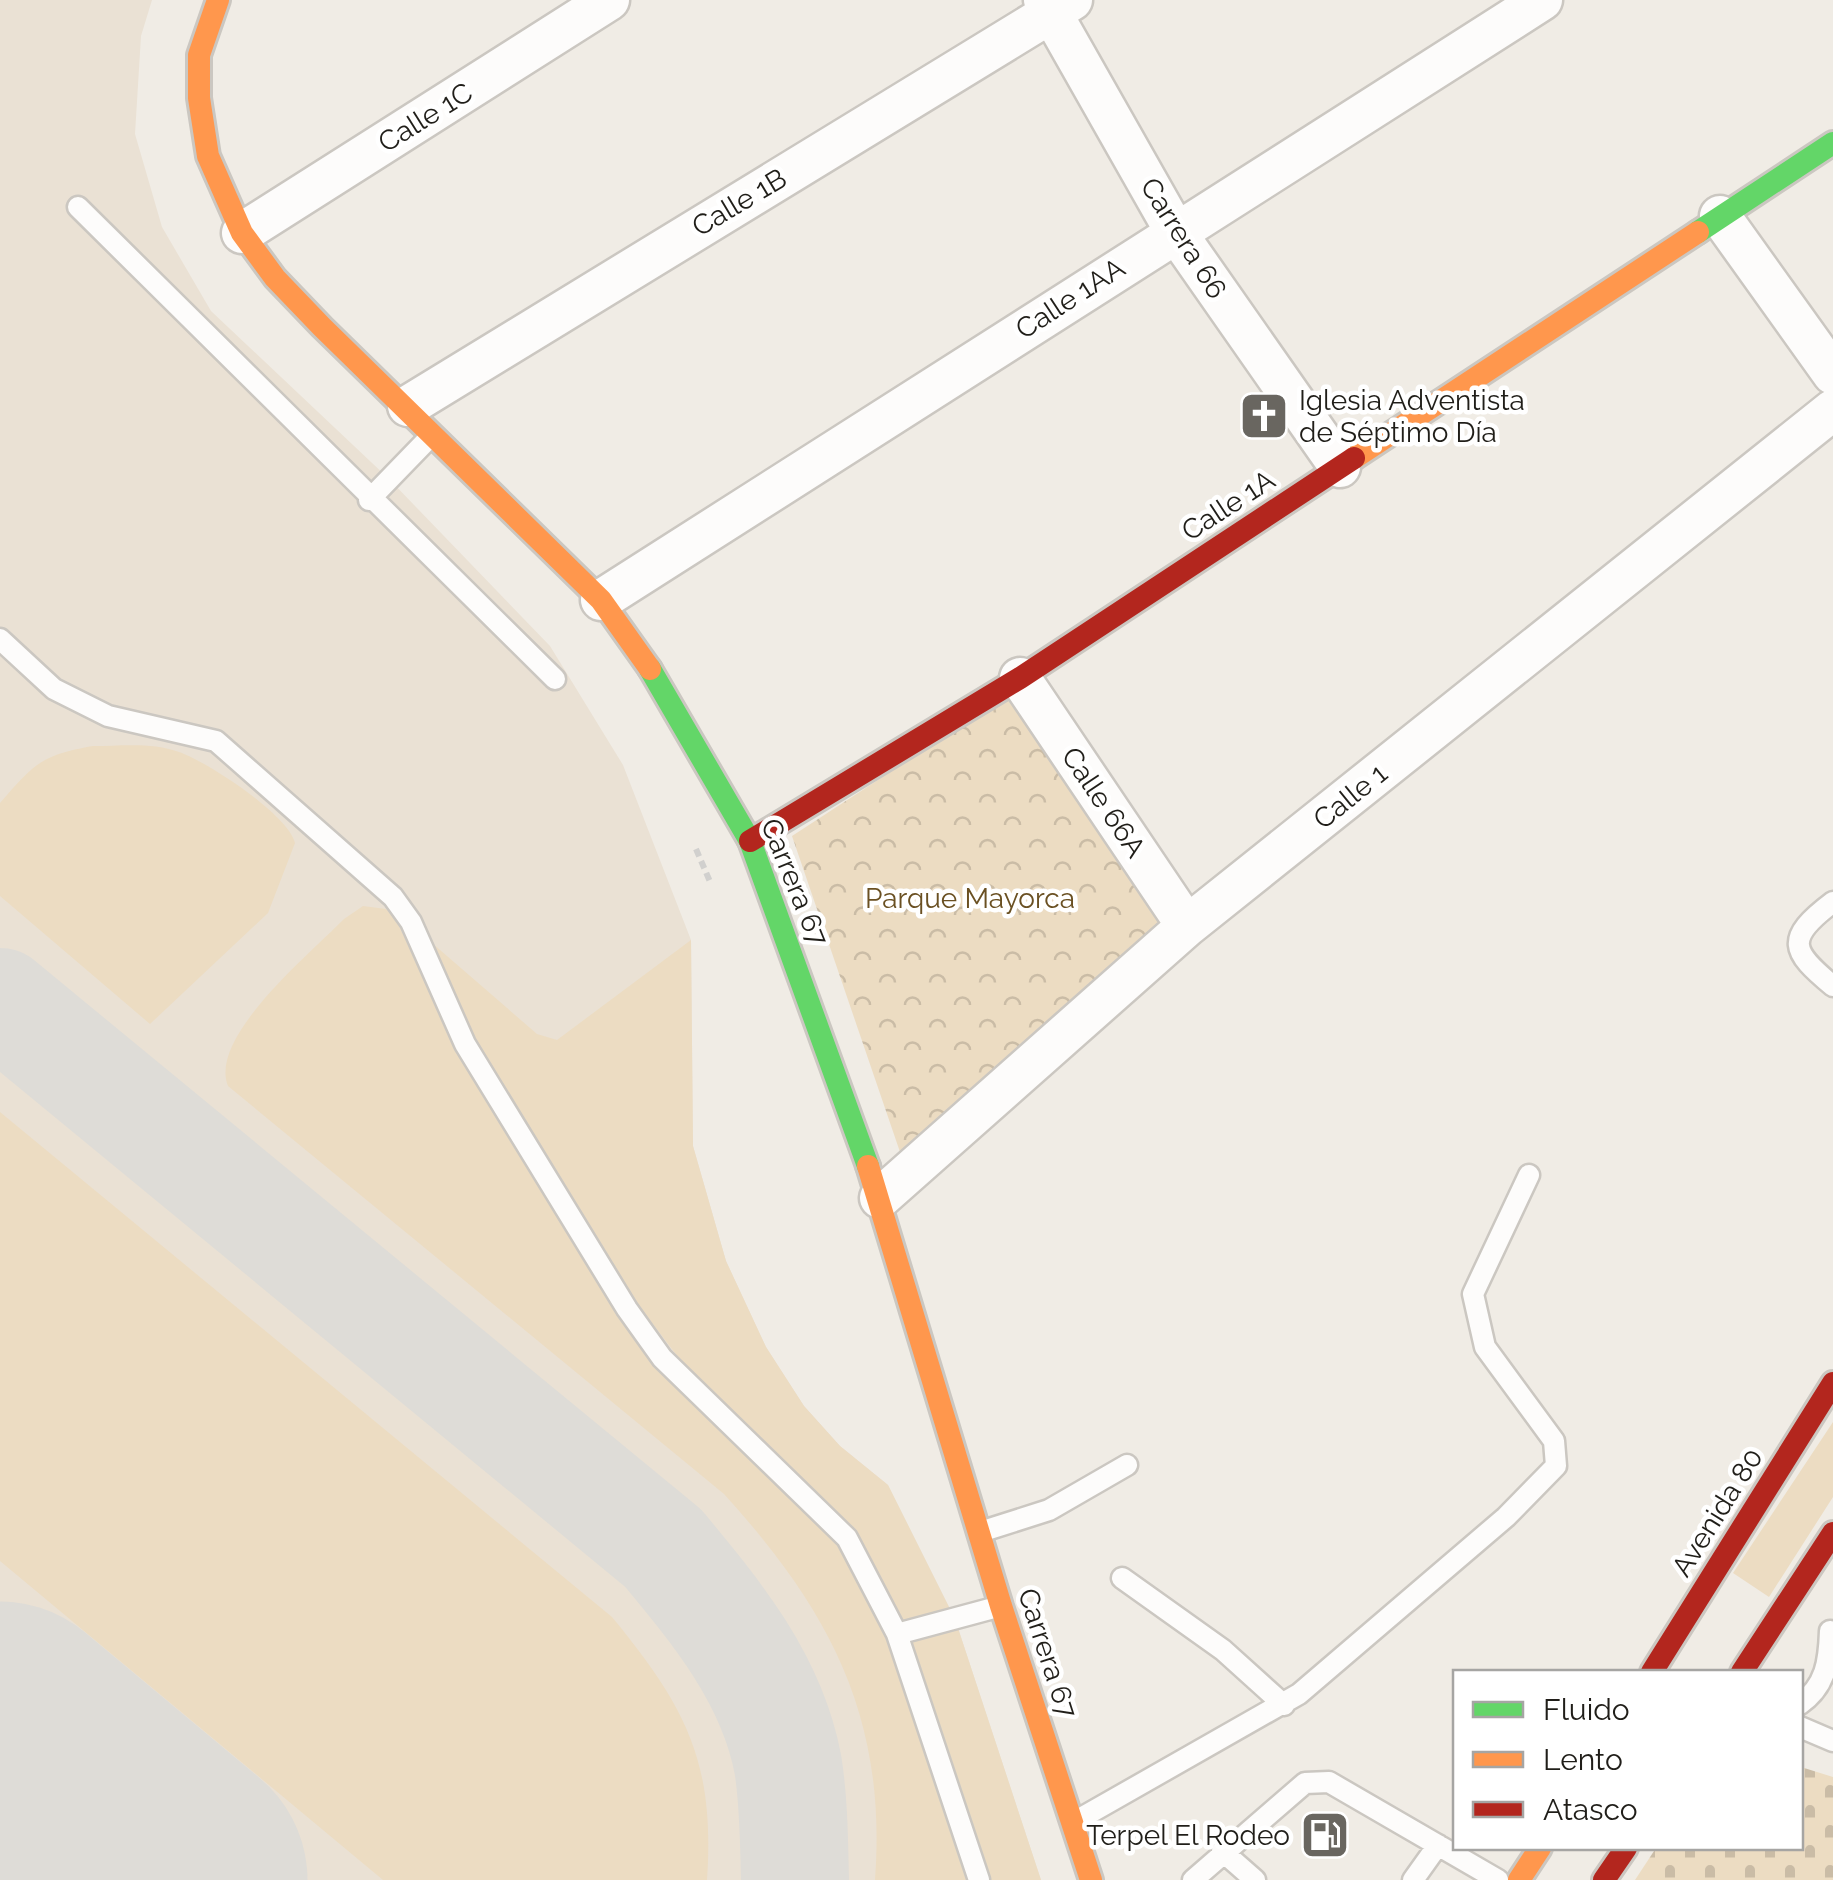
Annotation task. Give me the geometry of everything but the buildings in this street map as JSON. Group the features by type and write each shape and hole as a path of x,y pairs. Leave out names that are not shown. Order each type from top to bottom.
{"street":[{"name":"Carrera 67","path":"218,0 199,55 199,98 208,156 242,234 275,278 322,327 601,600 640,654 750,841 880,1198 1000,1606 1091,1880"},
{"name":"Calle 1C","path":"242,234 609,0"},
{"name":"Calle 1AA","path":"601,600 1542,0"},
{"name":"Carrera 66","path":"1056,4 1175,231 1340,467"},
{"name":"Calle 1B","path":"421,420 1056,4"},
{"name":"Calle 1A","path":"750,841 1020,678 1833,144"},
{"path":"1720,216 1833,374"},
{"name":"Calle 1","path":"880,1198 1187,926 1833,410"},
{"name":"Calle 66A","path":"1020,678 1187,926"},
{"name":"Avenida 80","path":"1653,1670 1833,1383"},
{"path":"1743,1670 1833,1533"},
{"path":"1519,1880 1539,1850"},
{"path":"1604,1880 1625,1850"}],"lane":[{"path":"78,207 369,500 555,679"},
{"path":"369,500 421,420"},
{"path":"0,640 54,689 108,716 216,741 393,897 410,922 465,1044 627,1309 662,1358 832,1520 897,1634 979,1880"},
{"path":"1833,902 1800,935 1797,950 1800,959 1833,986"},
{"path":"1072,1823 1284,1705 1506,1518 1556,1466 1554,1441 1485,1348 1473,1294 1528,1175"},
{"path":"978,1533 1050,1510 1126,1465"},
{"path":"1122,1578 1223,1650 1284,1705"},
{"path":"1801,1584 1832,1633 1826,1673 1814,1694 1803,1702"},
{"path":"897,1634 1000,1606"},
{"path":"1803,1727 1833,1741"},
{"path":"1193,1880 1222,1851 1305,1784 1328,1782 1498,1880"},
{"path":"1413,1880 1438,1845"},
{"path":"1222,1851 1255,1880"}],"path":[{"path":"692,841 716,892"}],"shaded area":[{"path":"0,0 152,0 141,36 135,134 162,227 211,311 389,479 550,646 623,765 691,940 693,1146 726,1261 766,1347 804,1406 840,1446 888,1485 955,1619 1041,1880 0,1880"}],"green space":[{"name":"Parque Mayorca","path":"1013,692 1166,928 900,1152 792,836"},
{"path":"93,746 159,747 191,757 263,804 295,843 268,913 150,1024 0,896 0,803 40,763 61,753"},
{"path":"363,906 386,909 395,918 456,1044 625,1311 827,1522 886,1624 973,1880 875,1880 876,1821 871,1767 844,1670 794,1581 724,1494 228,1086 226,1066 247,1021 288,974 344,919"},
{"path":"425,937 537,1034 557,1040 691,940 693,1146 726,1261 766,1347 804,1406 840,1446 888,1485 955,1619 1041,1880 986,1880 938,1724 909,1648 874,1574 694,1378 640,1307 468,1034"},
{"path":"0,1112 612,1617 659,1679 690,1738 706,1802 707,1880 383,1880 0,1561"},
{"path":"1833,1422 1833,1497 1769,1597 1733,1573"},
{"path":"1803,1768 1833,1777 1833,1880 1635,1880 1655,1850 1803,1850"}],"taxiway":[{"path":"0,1002 663,1548 740,1649 769,1704 788,1765 795,1880"}],"runway":[{"path":"0,1734 175,1880"}],"traffic: fast":[{"path":"1698,232 1833,143"},
{"path":"650,669 750,841 868,1166"}],"traffic: slow":[{"path":"218,0 199,55 199,98 208,156 242,233 275,278 322,327 601,600 650,669"},
{"path":"1354,458 1698,232"},
{"path":"868,1166 1001,1606 1091,1880"},
{"path":"1519,1880 1539,1850"}],"traffic: jam":[{"path":"750,841 1020,678 1354,458"},
{"path":"1653,1670 1833,1383"},
{"path":"1743,1670 1833,1533"},
{"path":"1604,1880 1625,1850"}],"place":[{"name":"Iglesia Adventista de Séptimo Día","path":"1264,416"},
{"name":"Terpel El Rodeo","path":"1325,1835"}]}
